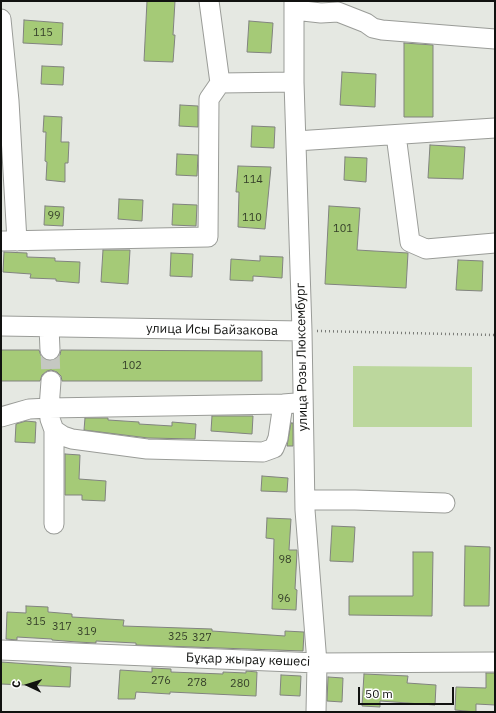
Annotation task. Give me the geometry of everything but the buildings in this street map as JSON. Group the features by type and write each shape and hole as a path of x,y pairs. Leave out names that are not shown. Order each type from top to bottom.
{"street":[{"path":"1,19 9,241 208,237 209,100 220,83 209,1"},
{"path":"294,6 321,13 338,12 366,23 373,28 382,30 495,39"},
{"name":"улица Розы Люксембург","path":"294,6 294,82 302,331 305,500 316,663 316,712"},
{"path":"220,83 294,82"},
{"path":"296,141 495,128"},
{"path":"396,135 410,242 426,249 495,243"},
{"name":"улица Исы Байзакова","path":"1,326 302,331"},
{"path":"49,327 50,350"},
{"path":"51,381 49,408 50,419 54,430 54,524"},
{"path":"1,417 29,409 49,408 283,404 303,402"},
{"path":"54,430 63,436 72,439 147,449 263,452 274,448 278,438 283,404"},
{"path":"305,500 445,503"},
{"name":"Бұқар жырау көшесі","path":"1,650 316,663 495,662"}],"path":[{"path":"302,331 495,335"}],"green space":[{"path":"353,366 472,367 472,427 353,427"}],"tunnel":[{"path":"50,350 51,381"}]}
